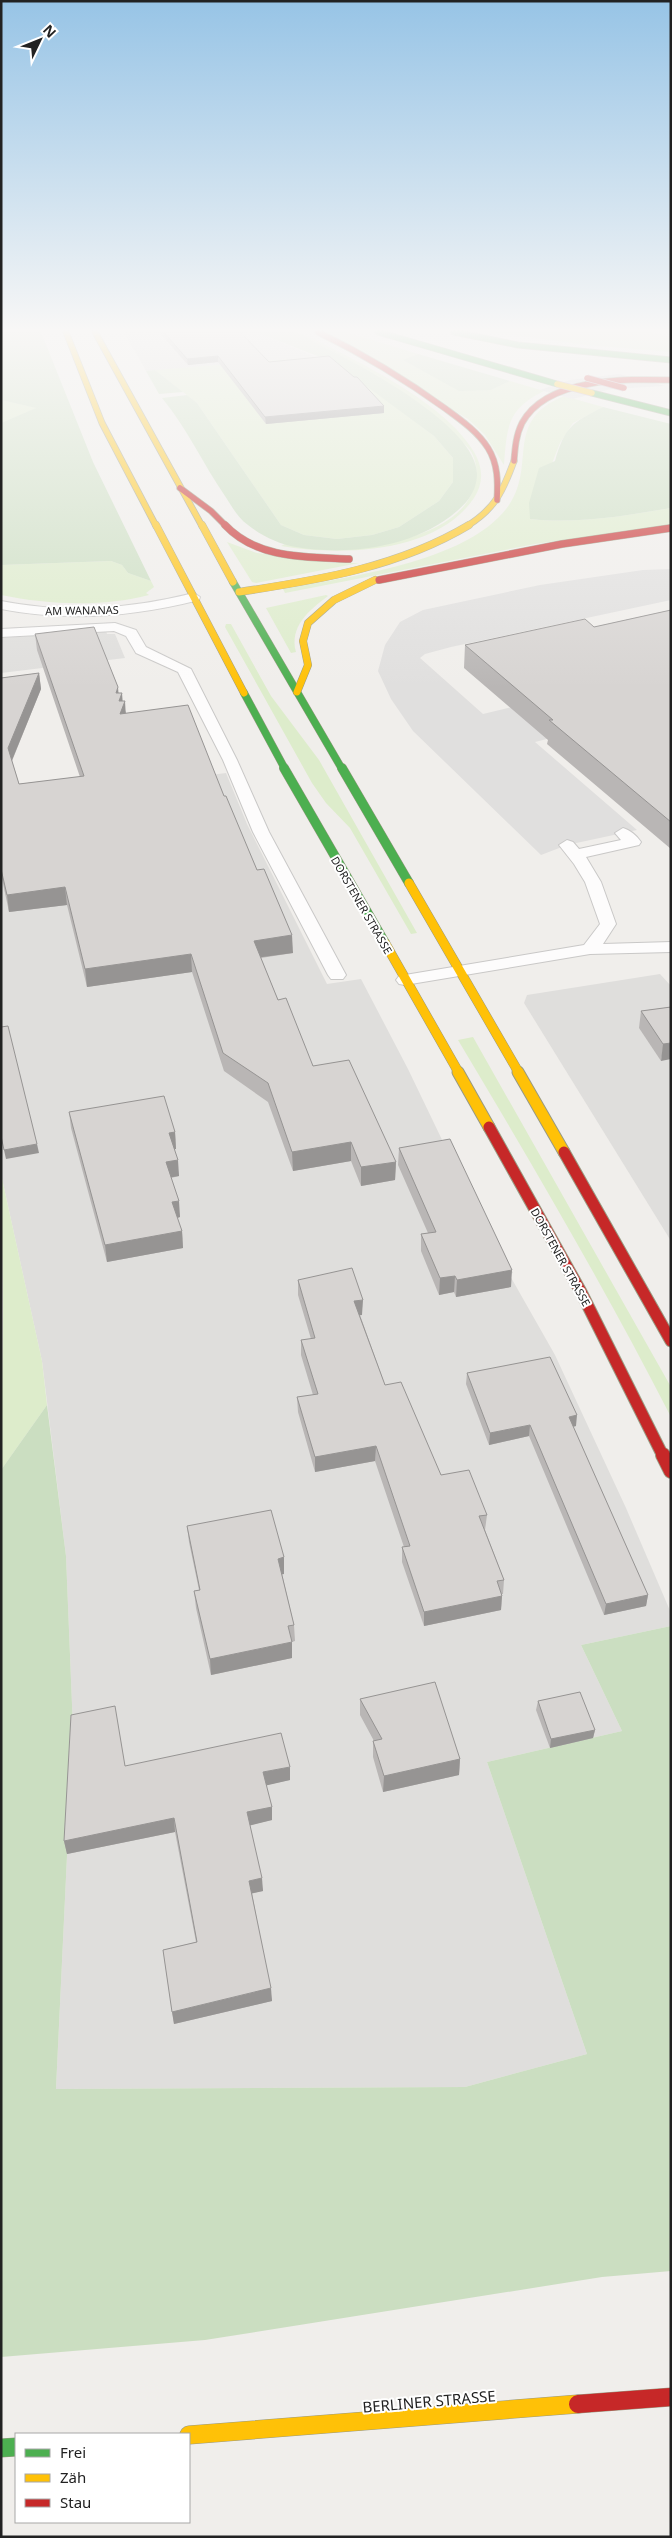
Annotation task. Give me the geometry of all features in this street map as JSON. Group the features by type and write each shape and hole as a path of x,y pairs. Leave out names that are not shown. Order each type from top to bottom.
{"main road":[{"name":"DORSTENER STRASSE","path":"118,450 201,602 316,826 581,1292 671,1471"},
{"path":"159,450 241,604 297,692 460,971 671,1341"},
{"path":"489,450 496,467 498,478 497,500"},
{"path":"235,592 382,564 461,533 484,516 497,500 512,474 516,450"},
{"path":"180,488 212,512 238,538 276,553 306,559 340,560 427,547"},
{"path":"241,604 502,557 562,544 671,528"},
{"path":"502,557 651,543"},
{"path":"297,692 308,665 303,641 308,623 334,600 375,580"},
{"name":"BERLINER STRASSE","path":"190,2434 671,2397"},
{"path":"1,2448 15,2447"}],"lane":[{"name":"AM WANANAS","path":"1,604 63,612 92,612 201,602"},
{"path":"1,633 115,627 131,633 141,650 184,669 230,760 262,832 337,975"},
{"path":"590,948 608,924 600,895 571,850 633,842 623,833"},
{"path":"405,980 590,948 671,947"}],"shaded area":[{"path":"671,569 671,600 451,647 425,654 420,658 483,714 631,679 669,708 535,742 637,830 567,845 541,855 413,731 391,699 378,671 385,645 400,622 423,610 540,585 643,570"},
{"path":"106,631 107,634 115,634 125,658 1,673 1,638"},
{"path":"226,773 247,824 327,984 361,979 408,1069 458,1173 506,1258 513,1273 509,1274 555,1355 626,1508 671,1613 671,1626 581,1645 622,1731 487,1762 587,2054 465,2087 56,2089 73,1729 66,1556 42,1361 1,1174 1,801"},
{"path":"660,974 671,986 671,1241 524,1003 527,995"}],"green space":[{"path":"1,450 88,450 151,581 128,573 122,565 111,561 1,565"},
{"path":"197,450 230,450 281,525 304,535 337,539 372,535 399,527 439,501 453,482 453,458 446,450 469,450 473,457 477,476 475,487 465,504 440,523 402,541 381,546 359,549 316,550 277,542 244,522 238,516"},
{"path":"230,450 446,450 453,458 453,482 439,501 399,527 372,535 337,539 304,535 281,525"},
{"path":"470,450 474,452 481,469 481,481 474,498 457,517 436,531 386,547 358,550 331,551 281,546 285,544 306,547 361,547 418,535 442,524 461,509 473,490 476,480 475,459"},
{"path":"495,450 505,450 504,465"},
{"path":"523,450 557,450 530,519 583,520 671,508 671,525 535,544 285,593 283,589 340,579 405,564 466,540 491,524 509,505 517,490"},
{"path":"559,450 671,450 671,508 583,520 530,519 529,503 539,468 555,461"},
{"path":"227,542 257,553 332,563 359,563 256,583 252,582"},
{"path":"111,561 122,565 128,573 151,581 154,587 146,593 149,595 95,603 57,603 1,595 1,565"},
{"path":"328,596 302,620 295,635 296,652 291,653 266,608"},
{"path":"226,624 231,624 271,696 319,760 417,933 411,934 350,828 326,803 312,783 225,627"},
{"path":"473,1037 671,1387 671,1417 541,1180 458,1040"},
{"path":"1,1174 42,1361 47,1405 1,1470 3,1310"},
{"path":"47,1405 66,1556 73,1729 56,2089 465,2087 587,2054 487,1762 622,1731 581,1645 671,1626 671,2271 602,2277 205,2340 1,2357 1,1470"}],"building":[{"path":"671,610 671,822 549,720 553,720 465,645 585,619 594,627"},
{"path":"94,627 118,687 116,693 122,693 119,701 125,701 120,714 188,705 224,796 226,796 257,870 264,869 292,935 254,941 278,1000 286,998 313,1066 349,1060 396,1162 361,1167 351,1142 292,1152 268,1083 223,1053 191,954 85,969 65,887 7,895 1,869 1,678 39,673 8,748 19,784 84,776 35,634"},
{"path":"671,1007 671,1043 663,1044 641,1011"},
{"path":"8,1026 37,1144 4,1150 1,1136 1,1027"},
{"path":"164,1096 175,1132 169,1133 178,1160 166,1162 179,1201 172,1202 182,1231 105,1245 69,1112"},
{"path":"450,1139 512,1270 457,1280 455,1276 440,1278 421,1234 436,1232 399,1148"},
{"path":"352,1268 363,1300 354,1301 385,1385 401,1382 441,1475 469,1470 487,1515 479,1516 504,1580 497,1581 502,1596 424,1612 402,1547 410,1546 376,1446 315,1457 297,1397 318,1394 301,1340 315,1338 298,1280"},
{"path":"550,1357 577,1415 569,1417 648,1595 606,1604 530,1425 490,1433 467,1373"},
{"path":"271,1510 284,1557 278,1559 294,1625 288,1626 292,1642 210,1659 194,1591 200,1590 187,1526"},
{"path":"435,1682 460,1759 384,1776 373,1741 382,1739 360,1699"},
{"path":"580,1692 595,1730 551,1739 538,1701"},
{"path":"115,1706 125,1766 281,1733 290,1767 263,1772 272,1807 247,1812 262,1878 249,1881 271,1988 172,2012 163,1950 197,1942 174,1818 64,1841 71,1715"}],"traffic: fast":[{"path":"233,582 409,883"},
{"path":"244,693 299,796 385,943"},
{"path":"1,2448 15,2447"}],"traffic: slow":[{"path":"116,450 244,693"},
{"path":"160,450 233,582"},
{"path":"239,592 356,571 400,558 442,541 477,520 502,494 514,461"},
{"path":"297,692 308,665 303,641 308,623 334,600 375,580"},
{"path":"409,883 564,1152"},
{"path":"385,943 489,1127"},
{"path":"190,2435 578,2404"}],"traffic: jam":[{"path":"489,450 496,467 497,500"},
{"path":"514,461 515,450"},
{"path":"180,488 211,511 235,536 251,545 292,557 349,559"},
{"path":"379,580 562,544 671,528"},
{"path":"489,1127 581,1292 671,1471"},
{"path":"564,1152 671,1341"},
{"path":"578,2404 671,2397"}]}
